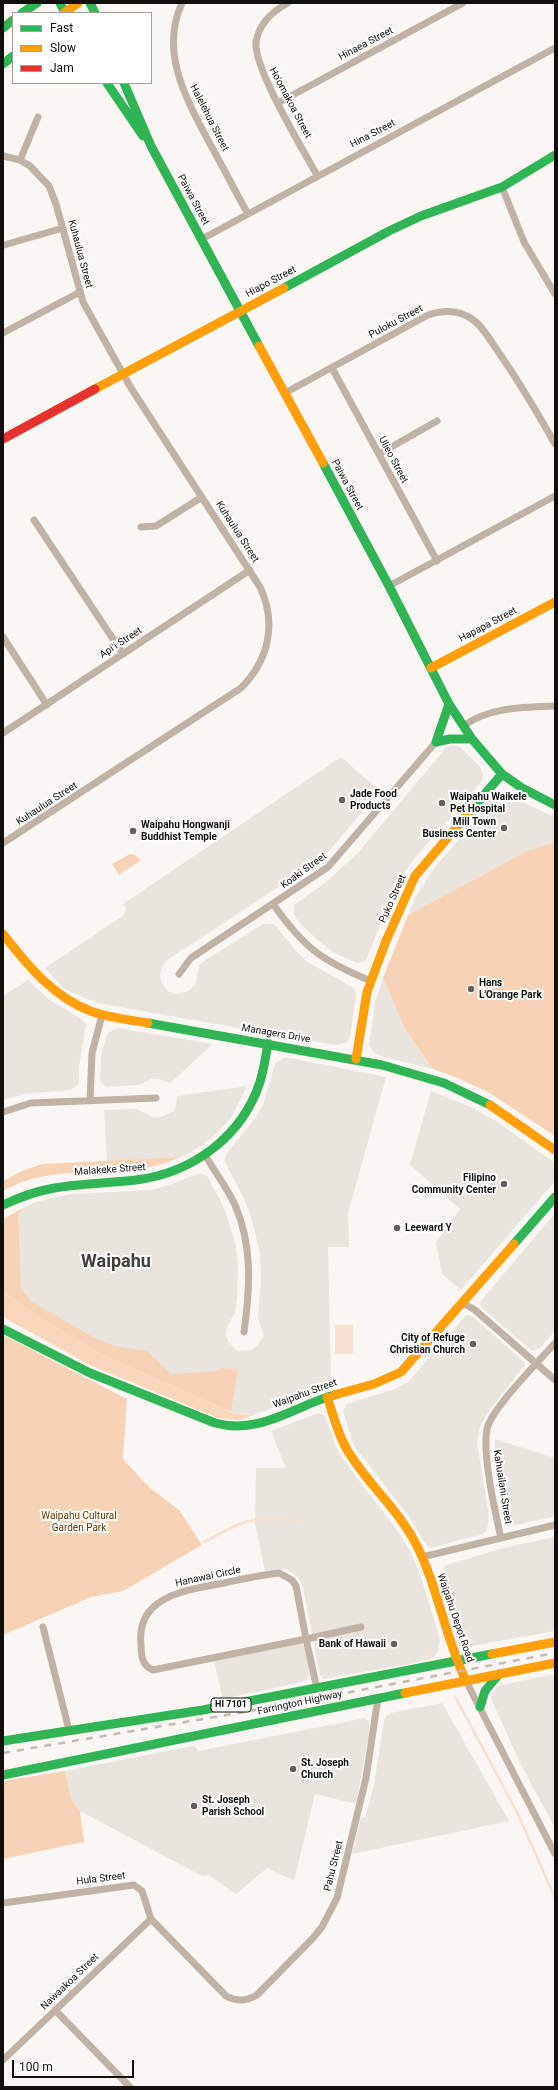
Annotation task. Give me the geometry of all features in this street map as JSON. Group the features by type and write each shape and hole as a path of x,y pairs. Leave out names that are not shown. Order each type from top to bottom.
{"main road":[{"path":"24,12 37,3"},
{"path":"60,3 64,12"},
{"path":"66,12 78,3"},
{"path":"90,3 94,12"},
{"path":"3,28 12,21"},
{"path":"3,64 12,57"},
{"name":"Paiwa Street","path":"108,84 133,124 151,146"},
{"name":"Paiwa Street","path":"124,84 151,146 389,586 449,704 462,726 502,774 522,788 555,805"},
{"name":"Hiapo Street","path":"3,439 406,223 502,186 555,155"},
{"name":"Hapapa Street","path":"431,668 555,602"},
{"path":"436,742 449,704"},
{"path":"436,742 450,739 472,739"},
{"name":"Puko Street","path":"356,1059 371,981 386,941 415,876 502,774"},
{"name":"Managers Drive","path":"3,934 29,969 56,993 85,1009 102,1015 356,1059 414,1074 464,1092 506,1114 555,1150"},
{"name":"Malakeke Street","path":"3,1205 32,1191 49,1186 154,1178 173,1172 205,1155 229,1136 247,1111 259,1086 268,1044"},
{"name":"Waipahu Street","path":"3,1328 90,1373 228,1427 246,1427 326,1397 376,1383 401,1372 555,1197"},
{"name":"Waipahu Depot Road","path":"326,1397 345,1447 351,1458 402,1523 422,1556 457,1661 466,1681"},
{"name":"Farrington Highway","path":"3,1741 204,1710 555,1642"},
{"name":"Farrington Highway","path":"3,1775 555,1663"},
{"path":"480,1707 485,1690 499,1674"}],"street":[{"name":"Halelehua Street","path":"182,3 176,18 173,44 178,77 191,108 248,214"},
{"name":"Ho'omakoa Street","path":"288,3 278,9 266,20 256,42 258,61 278,103 317,175"},
{"name":"Hinaea Street","path":"278,103 463,3"},
{"name":"Hina Street","path":"202,239 317,175 555,48"},
{"path":"20,160 38,117"},
{"name":"Kuhaulua Street","path":"3,156 20,160 36,172 49,186 53,194 63,228 83,302 123,375 250,570 264,594 270,625 268,643 258,668 249,681 232,695 4,841"},
{"path":"502,186 524,242 555,294"},
{"path":"4,245 63,228"},
{"path":"3,333 80,292"},
{"name":"Puloku Street","path":"285,393 428,315 449,311 465,316 478,325 494,344 555,444"},
{"name":"Ulieo Street","path":"332,368 437,561"},
{"path":"379,454 437,421"},
{"path":"389,586 555,496"},
{"path":"141,527 156,526 202,497"},
{"path":"34,520 123,654"},
{"name":"Apiʻi Street","path":"3,733 250,570"},
{"path":"3,637 47,705"},
{"path":"462,726 476,717 503,710 555,706"},
{"name":"Koaki Street","path":"179,974 191,958 315,877 340,856 436,742"},
{"path":"273,904 294,934 314,952 335,966 371,981"},
{"path":"90,1100 92,1053 102,1015"},
{"path":"3,1112 31,1103 156,1098"},
{"path":"205,1155 235,1206 245,1237 250,1277 244,1332"},
{"path":"463,1303 475,1310 555,1380"},
{"name":"Kahuailani Street","path":"501,1538 486,1452 487,1429 497,1410 555,1343"},
{"path":"422,1556 555,1525"},
{"name":"Hanawai Circle","path":"317,1689 306,1639 296,1586 292,1580 279,1573 179,1592 168,1597 152,1608 142,1623 140,1631 144,1663 147,1668 152,1670 306,1639 361,1627"},
{"path":"43,1628 69,1730"},
{"name":"Waipahu Depot Road","path":"466,1681 555,1854"},
{"name":"Pahu Street","path":"242,2001 250,2000 257,1995 313,1938 330,1913 336,1898 366,1778 378,1698"},
{"name":"Hula Street","path":"3,1903 134,1885 142,1891 151,1919 226,1996 233,2000 242,2001"},
{"name":"Nawaakoa Street","path":"3,2060 151,1919"},
{"path":"56,2011 130,2087"}],"shaded area":[{"path":"452,745 460,747 480,767 483,774 482,781 414,859 404,873 390,900 366,961 357,963 332,952 301,925 294,915 294,905 326,882 357,854 445,749"},
{"path":"341,757 380,791 324,857 167,960 162,967 160,975 161,982 169,992 176,994 189,991 196,983 199,965 204,961 263,924 274,924 298,953 309,963 354,988 356,995 350,1037 347,1042 336,1045 97,1003 64,989 45,968 124,915 126,908 123,904"},
{"path":"506,795 555,817 555,842 527,851 408,915 416,896 435,867 494,799"},
{"path":"383,978 405,1029 433,1069 381,1056 375,1053 369,1046 375,1002"},
{"path":"28,980 51,1001 80,1018 86,1024 79,1067 79,1081 78,1085 70,1090 24,1094 3,1100 3,996"},
{"path":"118,1028 213,1044 170,1083 159,1079 151,1079 139,1085 106,1087 100,1081 101,1054 108,1033"},
{"path":"283,1058 290,1058 386,1077 348,1213 349,1247 328,1247 331,1385 254,1415 236,1414 99,1353 3,1291 3,1230 25,1207 36,1202 71,1194 151,1190 200,1173 207,1176 219,1198 226,1213 236,1246 238,1265 237,1299 235,1313 227,1326 226,1336 229,1343 238,1351 251,1350 257,1346 264,1335 258,1318 261,1282 260,1253 251,1217 245,1201 224,1160 227,1153 256,1117 264,1102 275,1064"},
{"path":"247,1086 231,1118 204,1144 189,1153 180,1157 107,1161 104,1110 136,1109 155,1118 161,1117 174,1111 177,1096"},
{"path":"431,1091 471,1107 496,1121 555,1163 555,1181 461,1290 442,1274 436,1242 460,1209 410,1165"},
{"path":"555,1213 555,1331 540,1348 532,1351 481,1307 480,1302"},
{"path":"3,1291 36,1316 98,1353 235,1414 254,1415 240,1420 218,1418 90,1365 3,1317"},
{"path":"466,1315 472,1316 524,1362 525,1365 488,1412 480,1426 477,1443 489,1516 487,1530 482,1534 431,1548 427,1546 408,1515 354,1446 343,1411 347,1404 395,1389 408,1382"},
{"path":"335,1325 353,1325 353,1354 335,1354"},
{"path":"319,1413 325,1416 338,1452 400,1534 410,1551 420,1574 440,1639 438,1651 433,1658 414,1663 323,1679 320,1675 303,1588 299,1578 286,1569 265,1571 255,1523 256,1468 286,1468 271,1431"},
{"path":"495,1439 555,1458 555,1516 517,1525 512,1525 506,1520 495,1457"},
{"path":"555,1537 555,1631 472,1646 462,1643 447,1601 440,1572 447,1565 503,1548"},
{"path":"300,1643 304,1646 310,1673 306,1681 223,1699 214,1661"},
{"path":"555,1674 555,1828 520,1763 491,1698 494,1690 498,1686"},
{"path":"442,1703 509,1821 352,1854 361,1817 365,1818 374,1785 384,1720 386,1716 391,1713"},
{"name":"St. Joseph Parish School","path":"365,1718 369,1722 370,1728 356,1804 315,1794 294,1881 267,1868 236,1894 209,1875 202,1876 80,1811 72,1801 65,1771 192,1746 195,1746 198,1751"}],"green space":[{"name":"Hans L'Orange Park","path":"555,842 555,1136 488,1092 433,1069 405,1029 383,978 408,915 527,851"},
{"path":"130,854 135,855 141,860 119,875 112,864"},
{"path":"180,1157 159,1165 136,1169 68,1173 46,1176 24,1181 3,1191 3,1181 24,1170 43,1164"},
{"path":"25,1207 18,1214 21,1289 32,1302 93,1337 114,1346 147,1351 171,1374 218,1371 221,1368 238,1369 231,1412 98,1353 36,1316 3,1291 3,1219"},
{"name":"Waipahu Cultural Garden Park","path":"3,1335 127,1399 123,1459 149,1487 179,1510 202,1545 123,1591 91,1597 3,1635"},
{"path":"65,1771 72,1801 80,1811 84,1842 3,1859 3,1781"}],"waterway":[{"path":"204,1542 233,1527 250,1521 273,1519 304,1521"},
{"path":"426,1648 429,1658"},
{"path":"456,1698 518,1814 555,1898"}],"railway":[{"path":"3,1753 256,1710 555,1653"}],"traffic: fast":[{"path":"24,12 37,3"},
{"path":"60,3 64,12"},
{"path":"90,3 94,12"},
{"path":"3,28 12,21"},
{"path":"3,64 12,57"},
{"path":"108,84 143,136"},
{"path":"124,84 151,146 259,346"},
{"path":"284,288 389,231 421,216 502,187 555,155"},
{"path":"323,463 389,586 449,704 472,739 502,774 522,788 555,805"},
{"path":"436,742 449,704"},
{"path":"436,742 450,739 472,739"},
{"path":"467,815 502,774"},
{"path":"148,1023 382,1065 444,1083 490,1105"},
{"path":"3,1205 21,1197 54,1188 136,1180 157,1176 195,1160 212,1149 228,1135 241,1120 252,1102 260,1082 268,1043"},
{"path":"514,1244 555,1197"},
{"path":"3,1329 90,1373 215,1423 231,1426 261,1423 334,1395"},
{"path":"3,1741 203,1710 492,1654"},
{"path":"480,1707 485,1691 499,1674"},
{"path":"3,1775 405,1693"}],"traffic: slow":[{"path":"65,12 78,3"},
{"path":"95,389 284,288"},
{"path":"259,346 323,463"},
{"path":"431,668 555,602"},
{"path":"356,1059 367,992 386,941 415,876 467,815"},
{"path":"3,934 22,958 43,980 54,990 79,1006 93,1012 120,1019 148,1023"},
{"path":"490,1105 555,1150"},
{"path":"334,1395 374,1384 401,1372 514,1244"},
{"path":"327,1397 340,1435 347,1449 367,1478 409,1532 424,1560 452,1647 466,1681"},
{"path":"492,1654 555,1642"},
{"path":"405,1693 555,1663"}],"traffic: jam":[{"path":"3,439 95,389"}],"place":[{"name":"Jade Food Products","path":"342,800"},
{"name":"Waipahu Waikele Pet Hospital","path":"442,803"},
{"name":"Mill Town Business Center","path":"504,828"},
{"name":"Waipahu Hongwanji Buddhist Temple","path":"133,831"},
{"name":"Hans L'Orange Park","path":"471,989"},
{"name":"Filipino Community Center","path":"504,1184"},
{"name":"Leeward Y","path":"397,1228"},
{"name":"City of Refuge Christian Church","path":"473,1344"},
{"name":"Bank of Hawaii","path":"394,1644"},
{"name":"St. Joseph Church","path":"293,1769"},
{"name":"St. Joseph Parish School","path":"194,1806"}],"district":[{"name":"Waipahu","path":"116,1262"}]}
